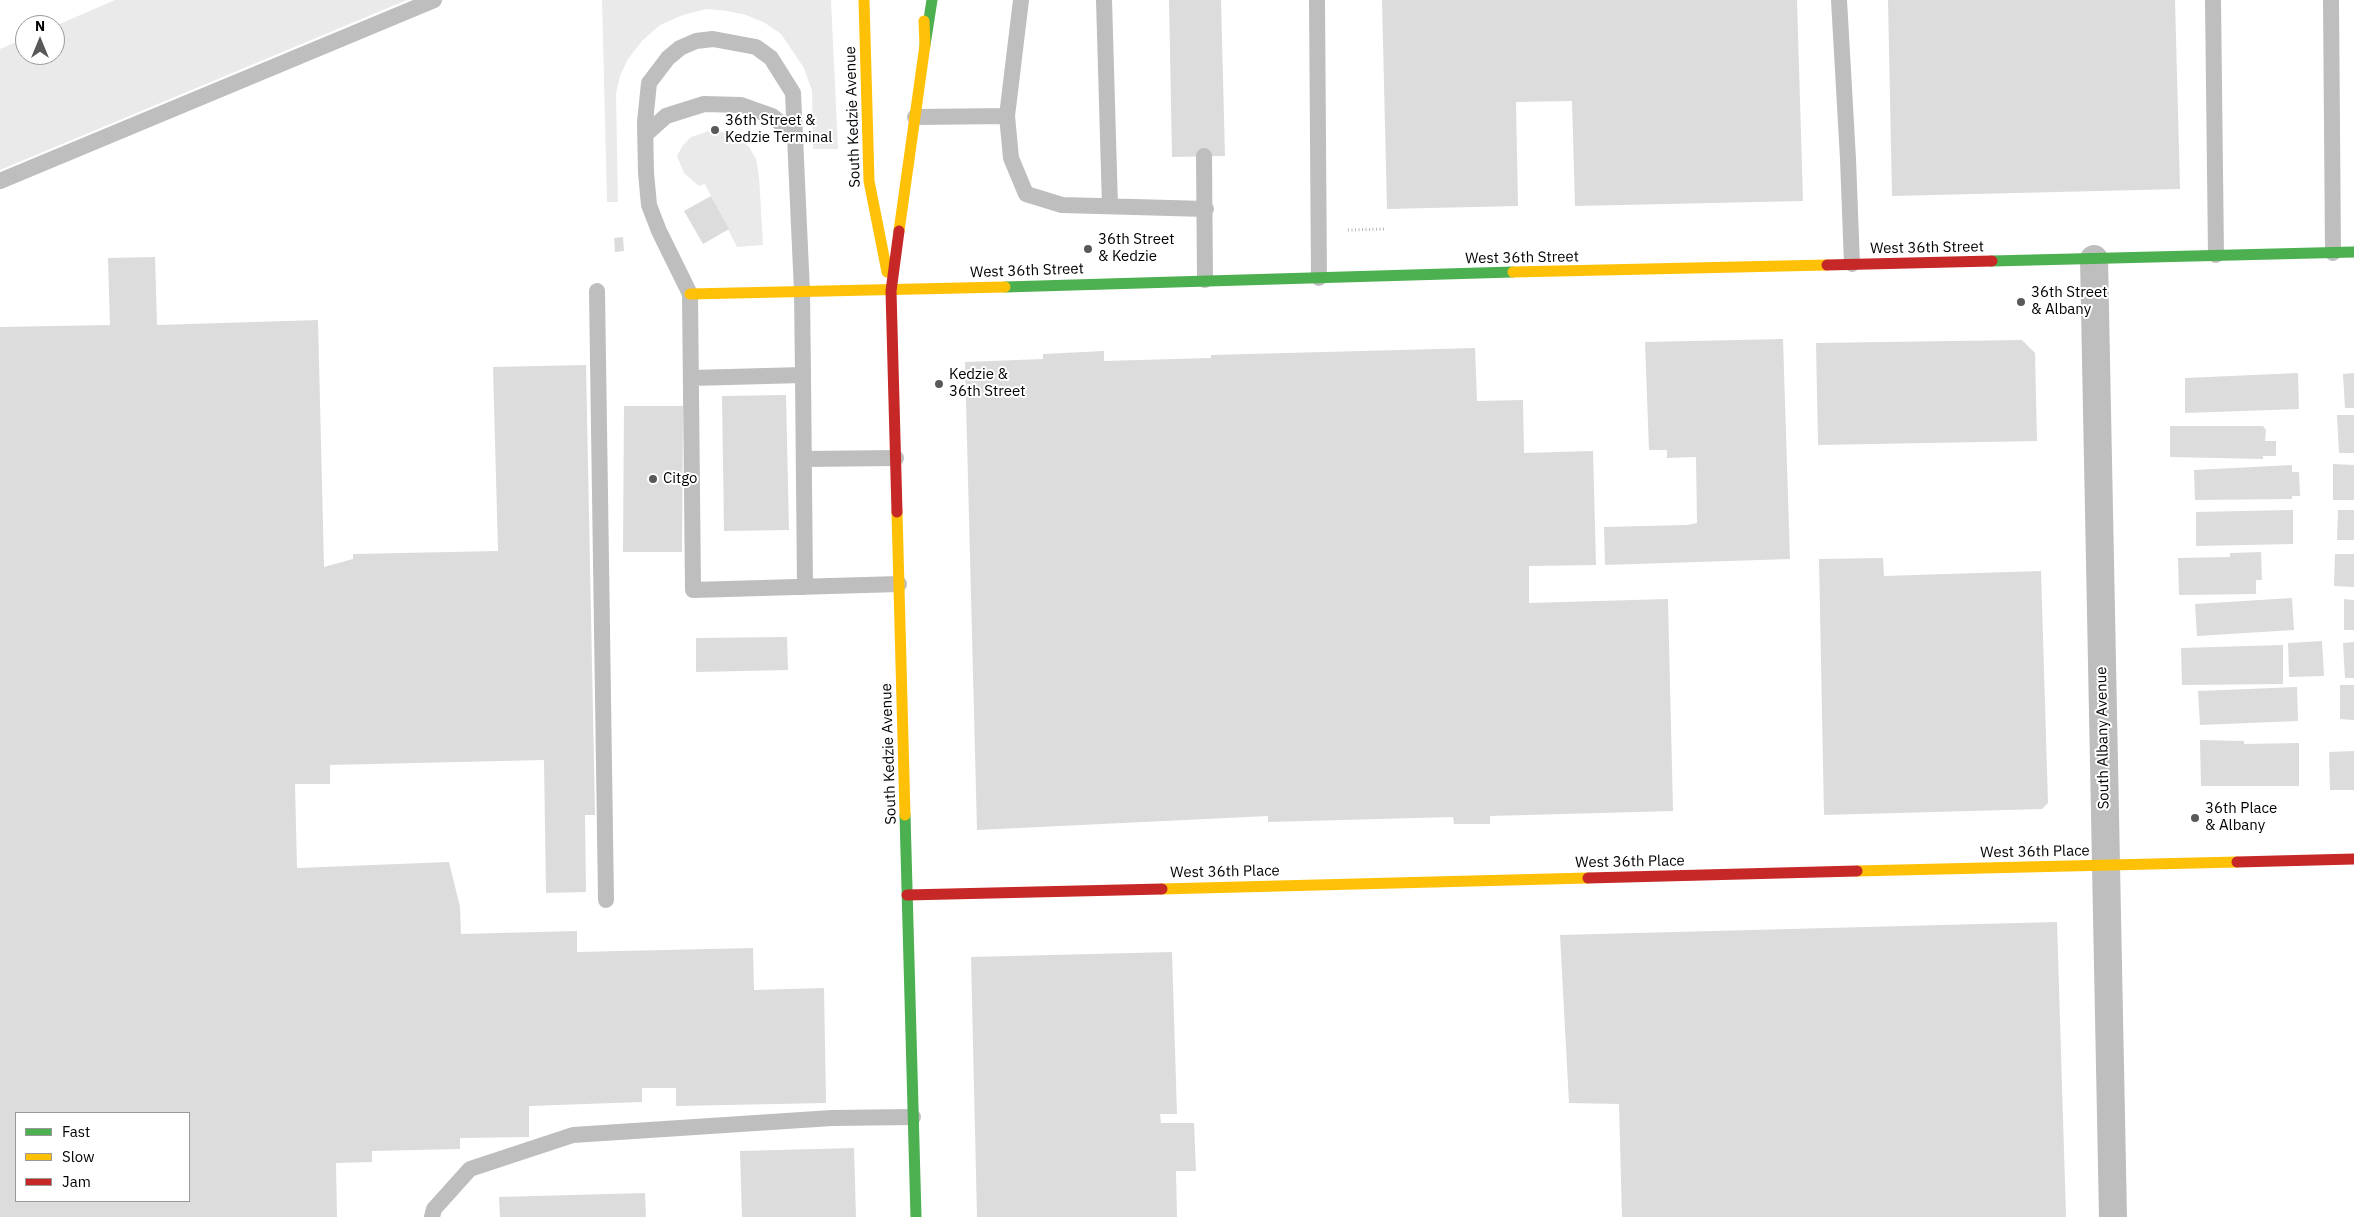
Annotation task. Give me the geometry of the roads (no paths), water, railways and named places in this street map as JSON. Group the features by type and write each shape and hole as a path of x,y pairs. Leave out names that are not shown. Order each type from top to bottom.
{"main road":[{"name":"South Kedzie Avenue","path":"864,0 869,181 891,291"},
{"name":"South Kedzie Avenue","path":"916,1217 891,291 924,45 923,0"},
{"path":"924,45 932,0"},
{"name":"West 36th Street","path":"690,294 891,291 1205,280 2354,252"},
{"name":"West 36th Place","path":"907,894 2354,859"}],"street":[{"name":"South Albany Avenue","path":"2094,258 2105,866 2114,1217"}],"lane":[{"path":"0,181 434,0"},
{"path":"1021,0 1007,116 1011,158 1026,194 1062,205 1206,209"},
{"path":"1104,0 1110,206"},
{"path":"1317,0 1319,278"},
{"path":"1839,0 1852,264"},
{"path":"2212,0 2216,255"},
{"path":"2331,0 2333,253"},
{"path":"805,587 802,292 793,93 771,58 756,47 713,39 696,42 680,48 659,69 650,83 645,135 649,205 659,231 690,294 693,590 805,587 899,584"},
{"path":"645,135 666,116 704,104 741,105 772,116 796,137"},
{"path":"915,117 1007,116"},
{"path":"1204,156 1206,209 1205,280"},
{"path":"597,291 606,900"},
{"path":"691,378 803,375"},
{"path":"805,459 896,458"},
{"path":"432,1217 434,1209 470,1169 573,1135 832,1118 913,1117"}],"place":[{"name":"36th Street & Kedzie Terminal","path":"715,130"},
{"name":"36th Street & Kedzie","path":"1088,249"},
{"name":"36th Street & Albany","path":"2021,302"},
{"name":"Kedzie & 36th Street","path":"939,384"},
{"name":"Citgo","path":"653,479"},
{"name":"36th Place & Albany","path":"2195,818"}]}
